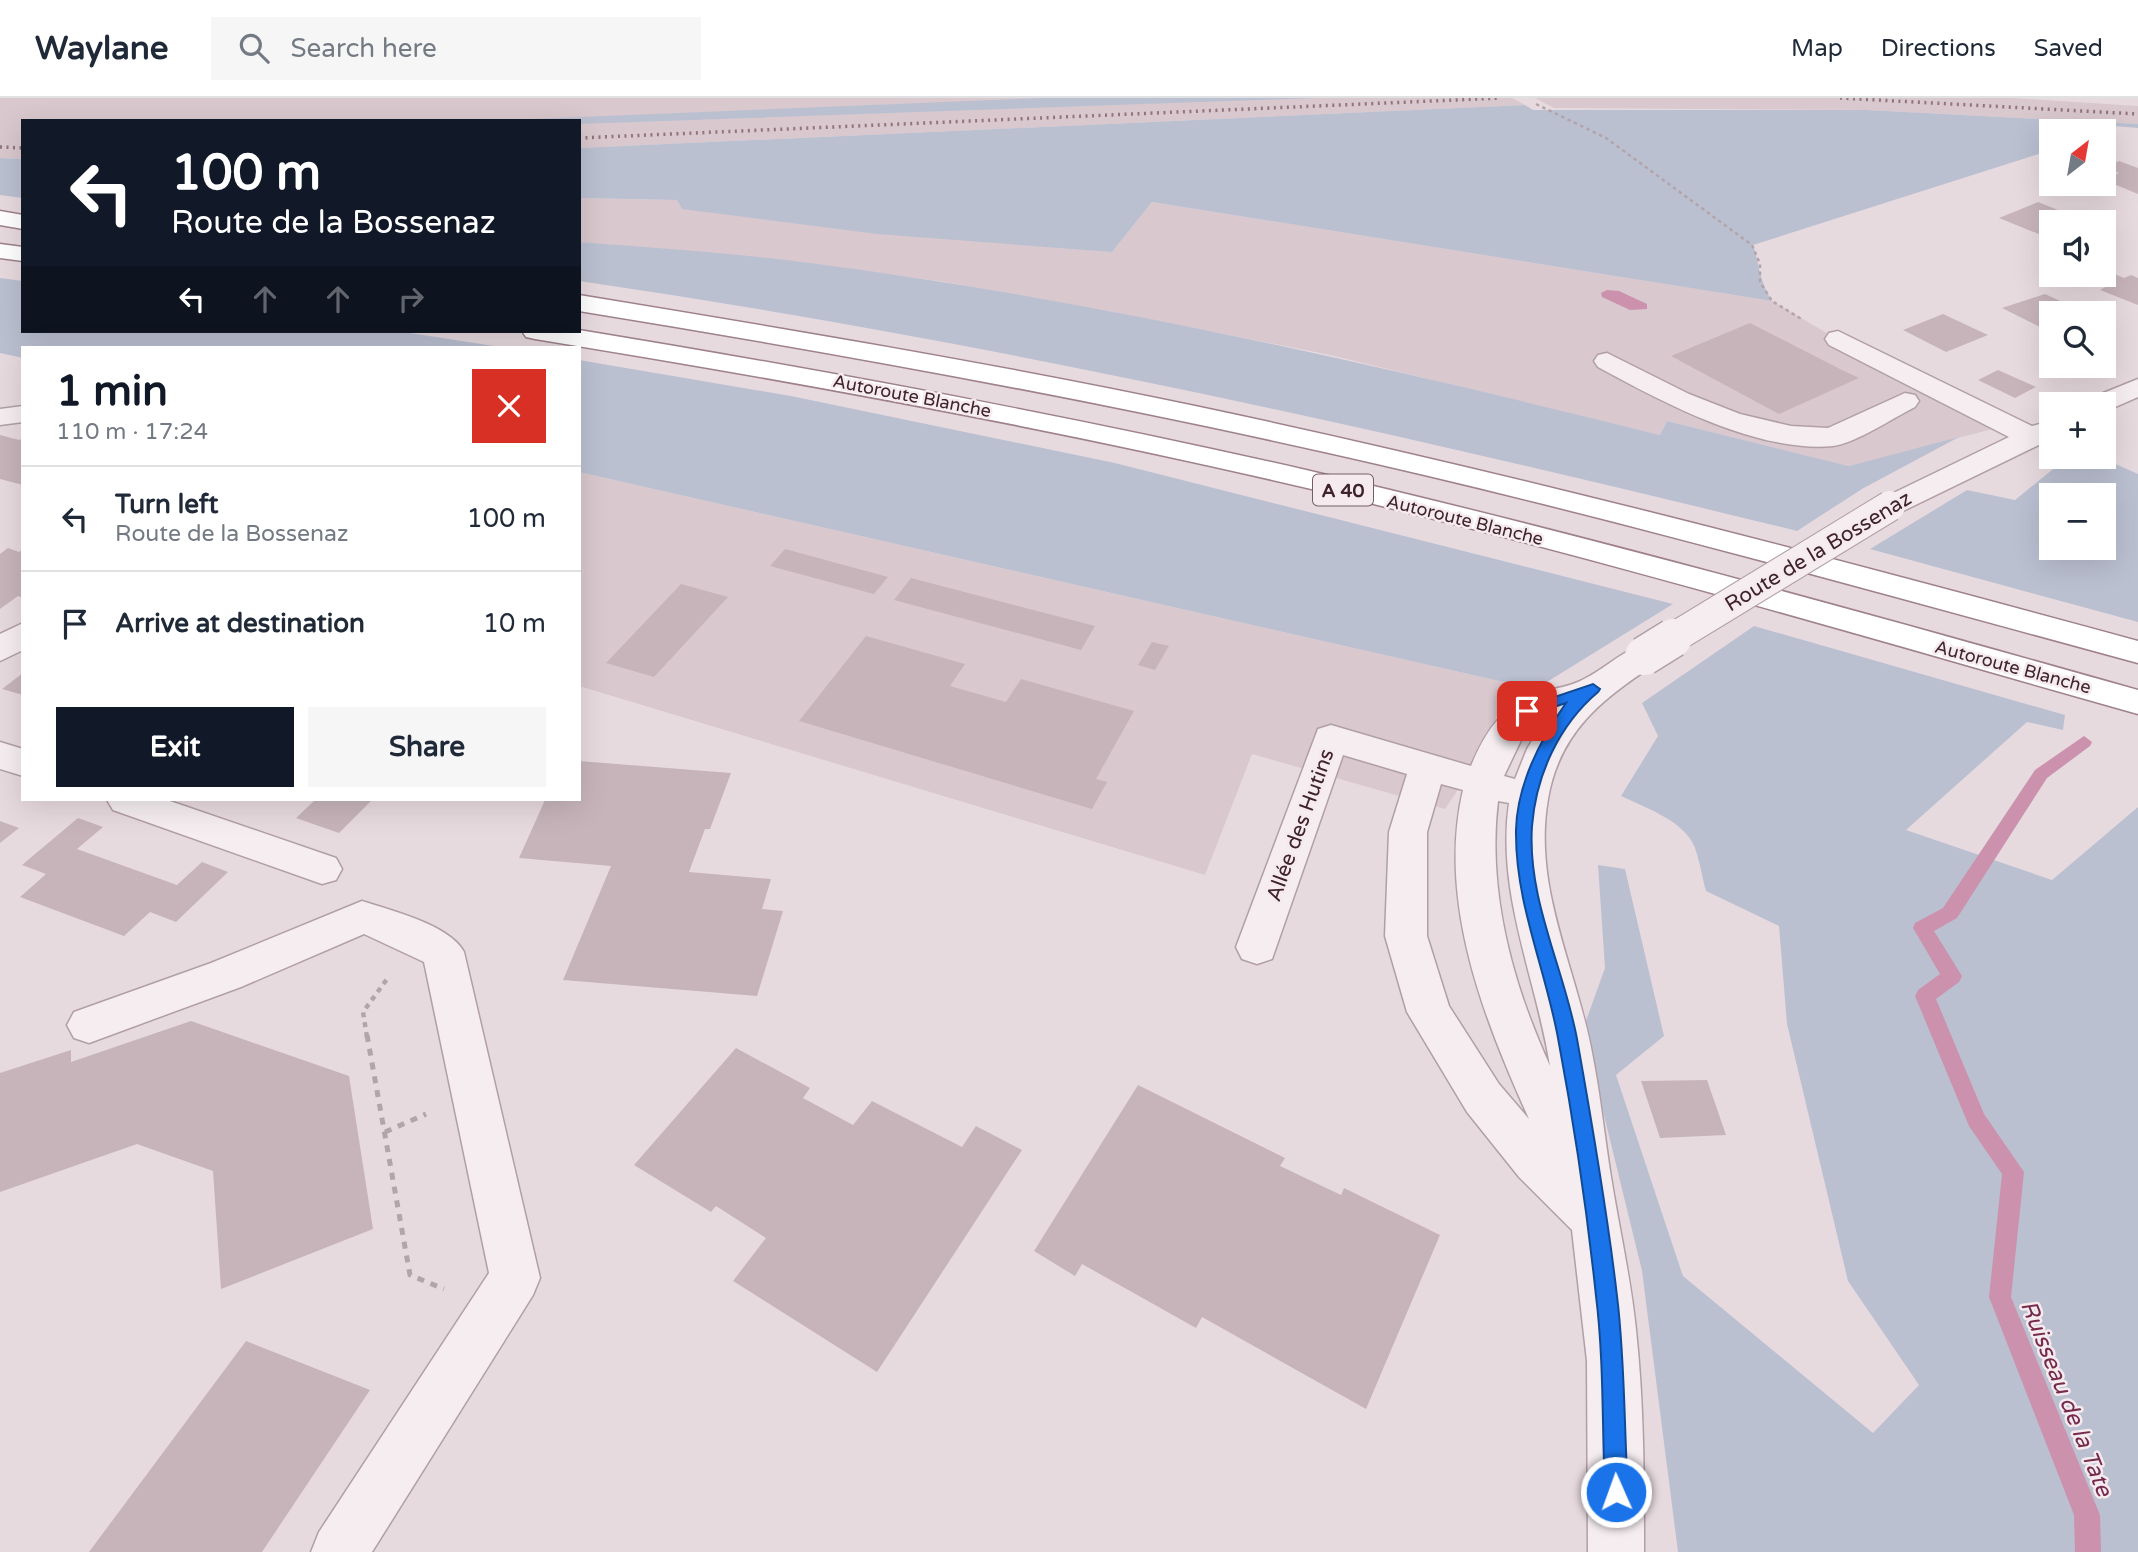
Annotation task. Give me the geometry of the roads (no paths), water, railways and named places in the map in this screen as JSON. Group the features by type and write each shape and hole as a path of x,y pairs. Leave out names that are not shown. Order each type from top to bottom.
{"highway":[{"path":"0,218 21,222"},
{"path":"0,251 21,254"},
{"name":"Autoroute Blanche","path":"581,303 917,359 1226,421 1731,541 2138,652"},
{"name":"Autoroute Blanche","path":"547,333 869,387 1190,453 1554,542 2138,702"}],"street":[{"path":"1838,340 2039,431"},
{"path":"1607,361 1679,400 1730,421 1791,435 1833,437 1905,401"},
{"path":"2116,397 2138,387"},
{"path":"0,417 21,414"},
{"name":"Route de la Bossenaz","path":"1616,1552 1613,1385 1607,1297 1567,1036 1532,909 1525,856 1524,827 1529,796 1545,748 1570,707 1644,656 1890,506 2039,433"},
{"path":"0,650 21,635"},
{"name":"Route de la Bossenaz","path":"1593,689 1527,711 1501,738 1482,783 1475,834 1479,905 1494,981 1522,1058 1593,1212"},
{"name":"Allée des Hutins","path":"1257,947 1331,738 1529,796"},
{"path":"0,755 21,762"},
{"path":"1428,767 1408,832 1406,936 1429,1012 1483,1098 1536,1162 1593,1212"},
{"path":"129,801 322,869"},
{"path":"89,1026 226,975 362,917 443,952 515,1279 339,1552"}],"waterway":[{"name":"Ruisseau de la Tate","path":"2084,742 2041,774 1950,913 1922,928 1952,976 1925,996 1976,1119 2013,1172 2000,1297 2087,1515 2088,1552"}],"railway":[{"path":"581,138 1501,98"},
{"path":"1840,98 2138,114"},
{"path":"0,147 21,148"}]}
